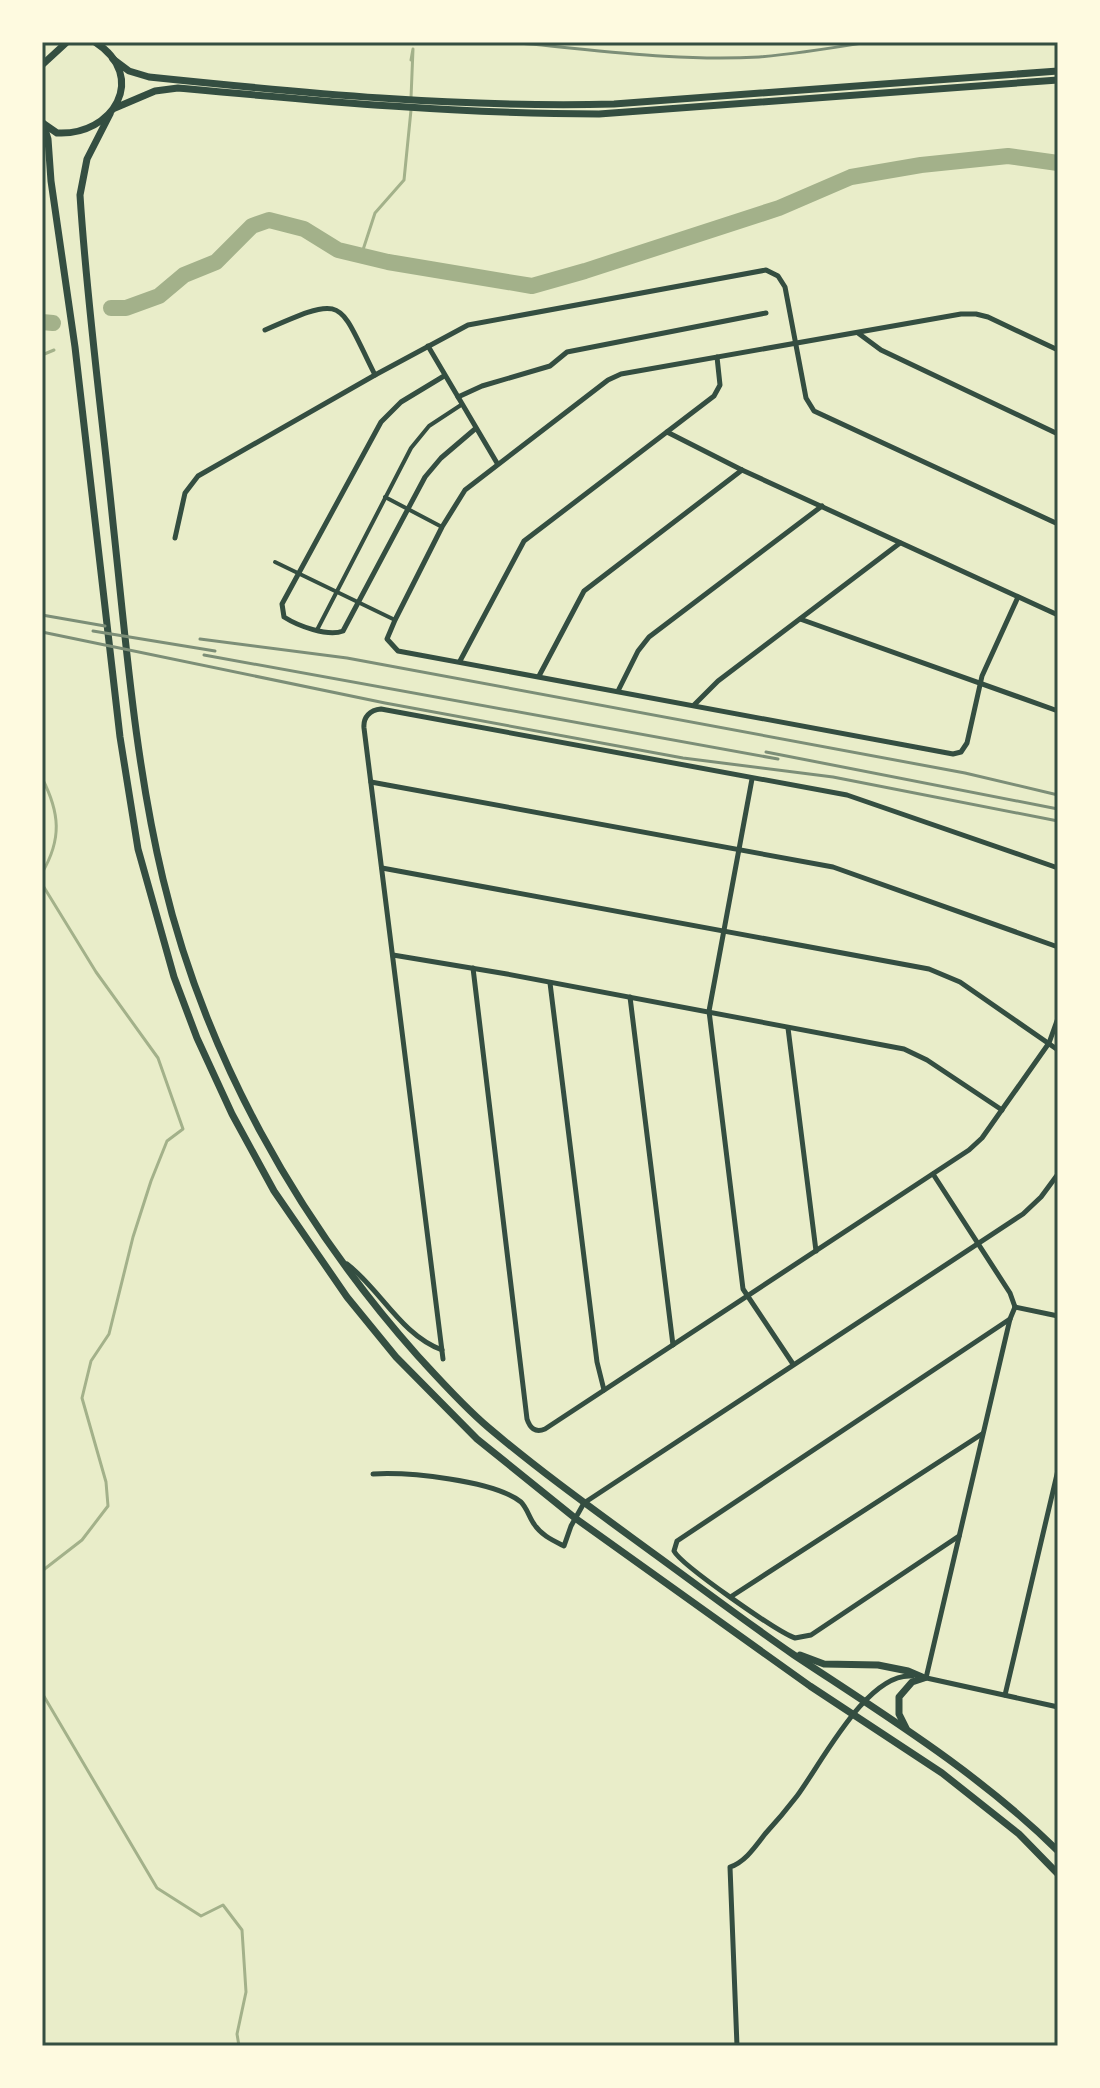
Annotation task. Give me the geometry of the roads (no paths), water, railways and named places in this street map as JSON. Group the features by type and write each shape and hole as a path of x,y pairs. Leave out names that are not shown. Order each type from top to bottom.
{"main road":[{"path":"42,65 67,42"},
{"path":"95,42 129,71 149,77 435,111 599,114 1058,80"},
{"path":"113,59 123,79 112,111 91,148 81,179 83,238 132,697 146,801 164,883 206,1012 250,1113 303,1205 339,1259 390,1324 466,1407 584,1503 787,1650 998,1795 1058,1851"},
{"path":"43,123 53,131 63,133 93,125 112,111 155,91 178,88 383,103 614,104 1058,71"},
{"path":"43,123 48,139 75,347 130,805 174,977 201,1048 274,1191 347,1297 396,1357 457,1419 514,1470 575,1518 854,1715 942,1773 1019,1834 1058,1874"},
{"path":"787,1650 824,1664 878,1665 924,1678"},
{"path":"907,1730 899,1714 899,1697 908,1685 924,1678"}],"street":[{"path":"175,538 182,500 195,479 375,375 474,323 766,270 778,276 784,284 806,398 816,413 1058,524"},
{"path":"265,330 317,308 338,309 346,316 375,375"},
{"path":"458,397 482,386 550,366 567,352 766,313"},
{"path":"1018,597 983,673 967,743 961,752 953,754 398,651 387,639 442,527 465,490 615,376 976,314 1058,350"},
{"path":"858,333 881,350 1058,434"},
{"path":"428,346 497,463"},
{"path":"460,661 524,541 718,391 717,357"},
{"path":"444,376 401,402 381,422 365,447 282,604 281,611 291,622 335,634 343,631 433,466 475,429"},
{"path":"317,630 411,448 429,426 461,405"},
{"path":"667,432 742,470 1058,615"},
{"path":"539,676 584,591 742,470"},
{"path":"385,497 442,527"},
{"path":"618,691 638,651 649,637 822,506"},
{"path":"694,705 718,681 900,543"},
{"path":"275,562 395,620"},
{"path":"800,619 1058,711"},
{"path":"443,1359 363,723 369,714 378,710 854,796 1058,868"},
{"path":"752,779 709,1011 741,1278 747,1296 793,1364"},
{"path":"371,782 844,870 1058,947"},
{"path":"382,868 936,971 960,982 1058,1050"},
{"path":"393,955 904,1049 927,1060 1002,1110"},
{"path":"473,968 527,1419 531,1428 542,1430 969,1150 1002,1110 1049,1043 1058,1018"},
{"path":"550,983 597,1362 604,1390"},
{"path":"630,997 673,1345"},
{"path":"788,1028 816,1251"},
{"path":"924,1678 1015,1307 1010,1293 933,1174"},
{"path":"373,1474 398,1473 473,1483 500,1491 523,1504 542,1533 564,1546 584,1503 1029,1209 1058,1174"},
{"path":"339,1259 358,1272 420,1337 442,1350"},
{"path":"1015,1307 1058,1316"},
{"path":"959,1536 806,1637 791,1637 679,1559 674,1551 677,1541 1010,1319"},
{"path":"732,1596 982,1434"},
{"path":"1005,1695 1058,1470"},
{"path":"737,2046 730,1867 743,1860 798,1795 865,1702 892,1679 902,1675 1058,1707"}],"waterway":[{"path":"411,60 413,49 411,98"},
{"path":"361,256 375,213 404,180 411,110"},
{"path":"111,308 126,308 159,296 184,275 216,262 252,226 269,220 304,229 338,250 388,262 532,286 779,208 851,177 921,165 1008,156 1058,163"},
{"path":"42,322 53,323"},
{"path":"42,355 54,350"},
{"path":"42,778 52,803 56,826 53,849 42,873"},
{"path":"42,884 96,972 158,1058 183,1129 167,1141 151,1181 133,1237 109,1334 91,1361 82,1398 106,1482 108,1506 82,1540 42,1571"},
{"path":"42,1693 157,1888 201,1916 223,1905 242,1930 246,1992 237,2034 239,2046"}],"railway":[{"path":"508,42 696,58 759,57 869,42"},
{"path":"42,615 105,626"},
{"path":"93,631 215,651"},
{"path":"42,632 385,703 683,758 833,777 1058,821"},
{"path":"200,639 347,658 965,773 1058,795"},
{"path":"204,655 778,759"},
{"path":"766,752 1058,809"}]}
